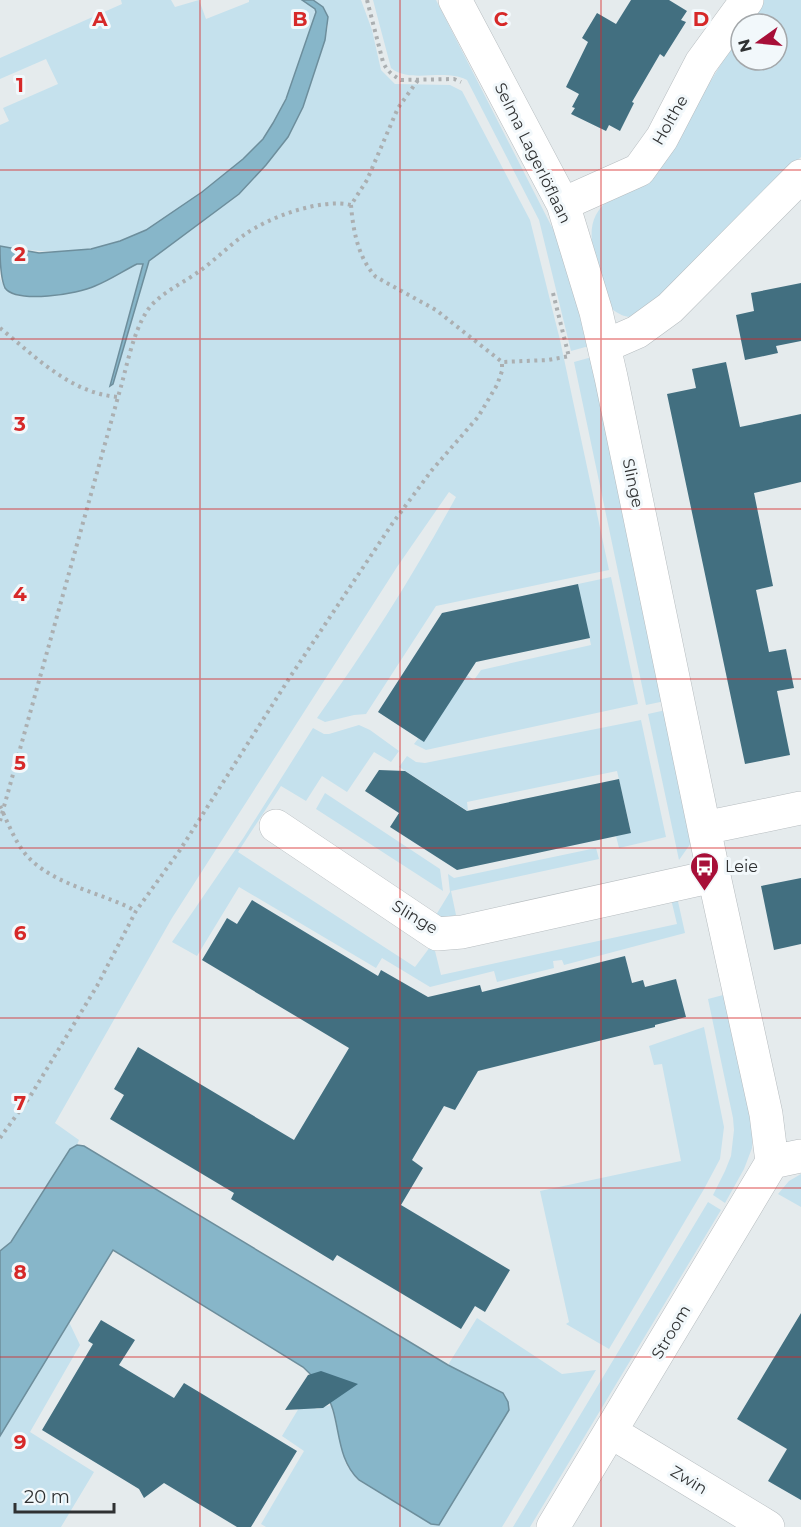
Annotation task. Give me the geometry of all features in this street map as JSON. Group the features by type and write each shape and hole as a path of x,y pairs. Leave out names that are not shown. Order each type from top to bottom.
{"street":[{"name":"Selma Lagerlöflaan","path":"455,0 563,204 579,250 605,346"},
{"name":"Holthe","path":"563,204 639,170 662,138 701,63 747,0"},
{"path":"605,346 637,332 670,308 801,176"},
{"name":"Slinge","path":"605,346 714,876 766,1114 787,1159"},
{"path":"704,828 801,808"},
{"name":"Slinge","path":"276,826 437,934 462,932 714,876"},
{"name":"Stroom","path":"553,1527 611,1432 787,1159"},
{"name":"Zwin","path":"611,1432 768,1527"}],"path":[{"path":"367,0 387,70 401,80 454,79 464,84"},
{"path":"418,80 398,108 367,180 351,205 360,251 371,271 376,277 436,310 502,362 568,357 605,346"},
{"path":"0,821 141,322 151,305 159,298 201,270 260,225 327,203 342,202 351,205"},
{"path":"551,288 568,357"},
{"path":"0,328 67,381 90,393 118,398"},
{"path":"0,1138 31,1095 97,986 136,911 180,850 292,674 392,524 432,470 478,417 497,385 502,371 502,362"},
{"path":"0,806 20,846 38,865 56,877 136,911"}],"shaded area":[{"path":"121,0 171,0 175,7 199,0 206,19 249,2 249,0 302,0 316,12 291,85 271,127 241,162 192,201 140,233 105,246 79,251 56,252 0,246 0,125 9,121 3,108 58,84 46,59 0,79 0,58 122,4"},
{"path":"302,0 313,0 323,7 328,17 325,40 303,107 288,137 239,194 149,261 113,384 110,386 143,264 137,264 87,289 48,296 22,296 12,293 3,284 0,246 39,253 91,249 120,241 146,230 202,192 243,159 263,139 286,99 316,12"},
{"path":"313,0 361,0 372,30 381,70 395,84 450,85 462,91 530,220 560,340 609,570 436,606 366,714 325,722 317,718 372,637 424,554 456,497 449,492 397,567 172,918 55,1123 79,1140 77,1145 70,1149 11,1242 0,1251 0,278 12,294 43,296 95,286 137,264 143,264 110,386 113,384 149,261 239,194 288,137 303,107 328,26 323,7"},
{"path":"373,0 436,0 558,239 589,346 571,351 539,220 467,80 448,75 408,75 391,68"},
{"path":"764,0 801,0 801,157 655,304 634,316 624,316 612,309 592,242 595,218 601,208 697,103 729,51 729,72 789,72 789,12 755,12"},
{"path":"592,357 665,701 646,705 574,362"},
{"path":"611,577 638,704 426,750 414,744 467,675 474,680 481,670 591,645 578,584"},
{"path":"666,710 691,843 679,860 648,714"},
{"path":"641,720 666,837 619,848 616,836 631,832 617,771 467,802 468,811 399,767 407,756 416,762 425,763"},
{"path":"359,725 370,730 399,751 391,762 374,752 347,792 322,776 306,801 281,786 238,852 415,967 430,947 435,951 441,975 677,924 671,899 677,897 685,933 564,965 562,960 553,961 554,968 497,982 494,971 430,987 382,958 376,968 239,887 197,956 172,942 244,837 313,728 329,734"},
{"path":"325,793 440,869 443,891 316,809"},
{"path":"596,848 599,859 451,891 456,915 441,919 436,915 450,892 448,874 454,878"},
{"path":"727,994 753,1121 752,1148 744,1169 725,1203 713,1195 731,1156 733,1118 708,999"},
{"path":"704,1027 724,1127 720,1159 609,1349 566,1324 569,1322 540,1191 681,1161 662,1064 654,1065 649,1046"},
{"path":"77,1145 84,1146 448,1365 503,1393 509,1410 439,1525 431,1524 359,1480 352,1473 341,1447 328,1398 317,1381 303,1367 113,1250 0,1436 0,1251 11,1242 70,1149"},
{"path":"801,1174 801,1207 778,1194 789,1181"},
{"path":"708,1202 721,1210 530,1527 513,1527"},
{"path":"477,1318 562,1374 596,1370 502,1527 266,1527 261,1524 304,1451 282,1436 302,1403 317,1409 331,1405 346,1464 358,1480 431,1524 439,1525 448,1365"},
{"path":"69,1322 80,1345 30,1432 94,1472 61,1527 0,1527 0,1436"}],"building":[{"path":"631,0 669,0 687,11 681,20 686,22 664,57 660,54 632,102 634,103 620,131 609,125 606,131 571,114 579,94 566,87 588,42 582,38 597,13 616,24"},
{"path":"801,283 801,341 776,346 778,353 745,360 736,315 754,311 751,293"},
{"path":"726,362 740,427 801,414 801,482 754,493 773,586 756,590 769,652 786,649 794,688 777,691 790,755 745,764 667,394 696,388 692,369"},
{"path":"578,584 590,638 476,662 424,742 378,712 442,613"},
{"path":"379,770 405,771 467,811 619,779 631,833 457,870 390,827 399,813 365,791"},
{"path":"801,878 801,944 774,950 761,886"},
{"path":"252,900 378,976 381,970 428,997 480,985 482,992 625,956 632,983 643,980 645,987 676,979 686,1017 655,1025 655,1027 478,1071 455,1110 444,1106 412,1160 423,1168 401,1205 510,1270 485,1312 475,1306 461,1329 337,1255 333,1261 231,1199 234,1193 110,1119 124,1095 114,1089 138,1047 294,1140 349,1048 202,960 227,918 237,924"},
{"path":"801,1313 801,1500 768,1481 787,1449 737,1419"},
{"path":"101,1320 135,1340 119,1365 174,1398 184,1383 297,1451 251,1527 237,1527 164,1483 144,1498 139,1489 42,1430 93,1344 88,1341"},
{"path":"321,1371 358,1384 323,1408 285,1410 308,1375"}],"place":[{"name":"Leie","path":"704,892"}]}
